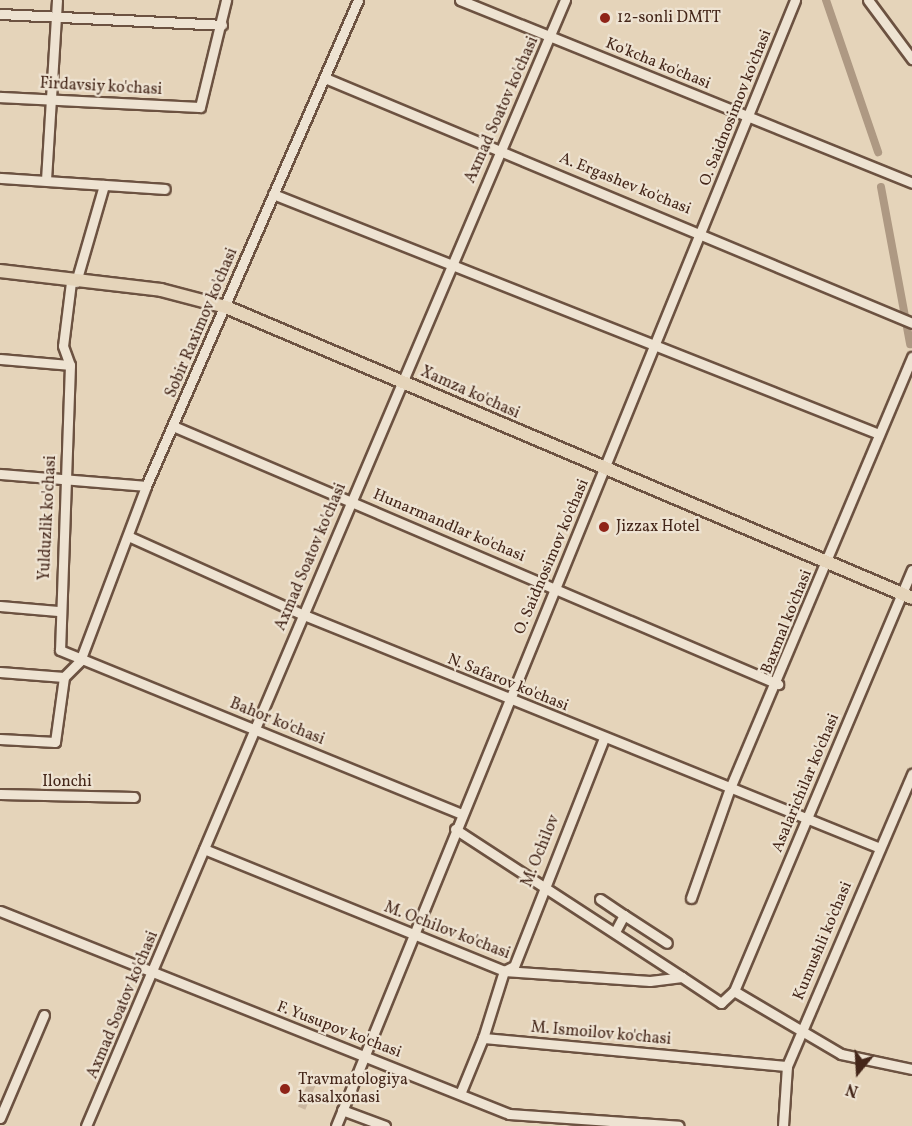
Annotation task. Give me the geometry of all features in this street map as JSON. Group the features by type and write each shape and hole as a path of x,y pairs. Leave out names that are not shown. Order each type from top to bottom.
{"main road":[{"name":"Xamza ko'chasi","path":"0,271 74,282 160,290 226,307 605,470 907,596"}],"street":[{"path":"46,180 57,0"},
{"path":"0,14 222,25 226,0"},
{"name":"Sobir Raximov ko'chasi","path":"80,661 146,486 358,0"},
{"name":"Ko'kcha ko'chasi","path":"460,0 912,183"},
{"name":"Axmad Soatov ko'chasi","path":"86,1126 153,974 500,149 551,37 564,0"},
{"name":"O. Saidnosimov ko'chasi","path":"336,1126 508,699 557,588 703,232 795,0"},
{"path":"868,0 912,59"},
{"name":"Firdavsiy ko'chasi","path":"0,97 200,107 222,25"},
{"name":"A. Ergashev ko'chasi","path":"325,78 703,232 907,321"},
{"path":"0,178 165,189"},
{"name":"Yulduzlik ko'chasi","path":"80,661 60,650 58,611 70,365 63,346 74,282 104,184"},
{"path":"273,194 453,263 879,434"},
{"name":"Baxmal ko'chasi","path":"691,898 730,788 778,684 912,357"},
{"path":"0,359 70,365"},
{"name":"Hunarmandlar ko'chasi","path":"173,426 778,684"},
{"path":"0,474 146,486"},
{"name":"N. Safarov ko'chasi","path":"128,536 304,615 879,848"},
{"name":"Asalarichilar ko'chasi","path":"682,977 721,1003 734,991 807,819 907,596 912,570"},
{"path":"0,606 58,611"},
{"path":"0,739 56,742 64,677 80,661"},
{"name":"Bahor ko'chasi","path":"80,661 256,729 461,814"},
{"path":"0,672 64,677"},
{"name":"M. Ochilov","path":"504,971 514,966 544,882 604,738"},
{"name":"Kumushli ko'chasi","path":"783,1126 787,1065 912,774"},
{"name":"Ilonchi","path":"0,794 134,797"},
{"path":"455,829 544,882 682,977"},
{"name":"M. Ochilov ko'chasi","path":"204,849 413,936 504,971 650,981 682,977"},
{"path":"600,899 667,943"},
{"name":"F. Yusupov ko'chasi","path":"0,911 153,974 365,1055 509,1114 679,1126"},
{"path":"616,930 624,915"},
{"path":"460,1094 483,1038 504,971"},
{"path":"734,991 799,1034 841,1054 912,1069"},
{"path":"0,1118 44,1015"},
{"name":"M. Ismoilov ko'chasi","path":"483,1038 787,1065"},
{"path":"342,1110 385,1126"},
{"path":"508,1126 509,1114"}],"shaded area":[{"path":"310,1078 317,1081 305,1110 298,1107"}],"waterway":[{"path":"826,0 878,152"},
{"path":"881,187 910,344"}],"place":[{"name":"12-sonli DMTT","path":"605,18"},
{"name":"Jizzax Hotel","path":"604,527"},
{"name":"Travmatologiya kasalxonasi","path":"285,1089"}]}
